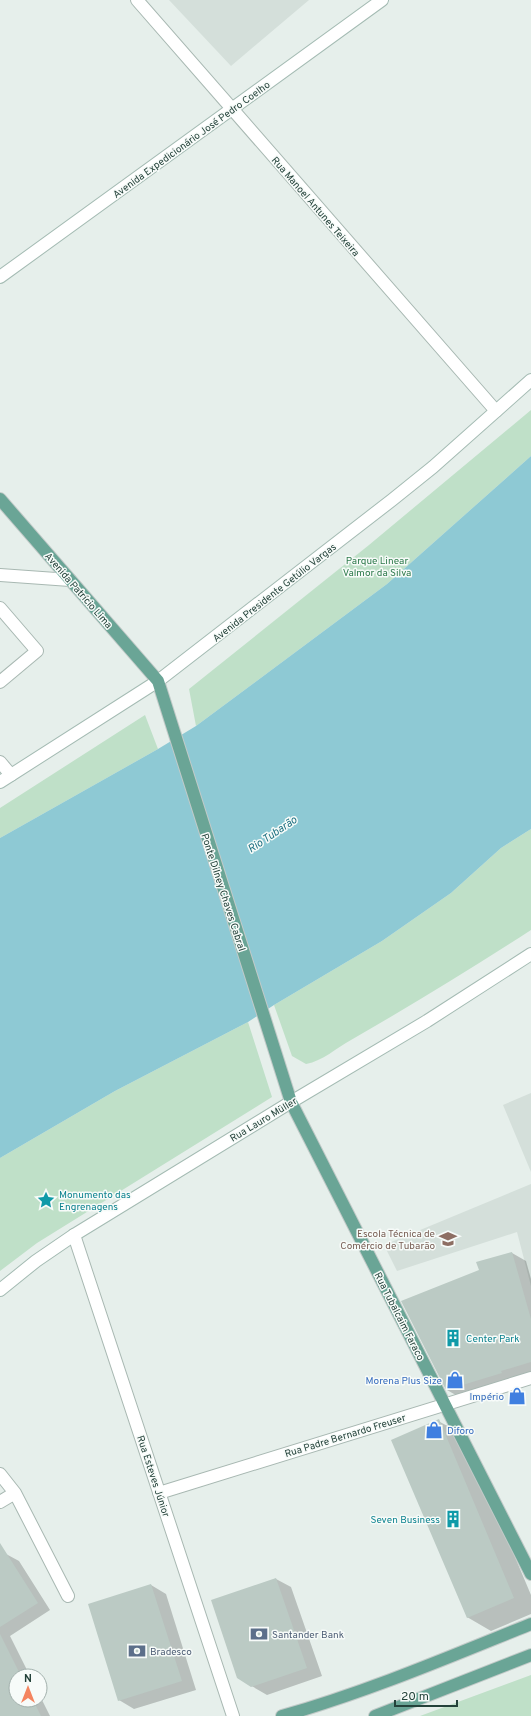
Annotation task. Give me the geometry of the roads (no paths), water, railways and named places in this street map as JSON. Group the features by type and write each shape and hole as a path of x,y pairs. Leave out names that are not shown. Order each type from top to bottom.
{"main road":[{"name":"Avenida Patrício Lima","path":"0,499 158,681"},
{"name":"Ponte Dilney Chaves Cabral","path":"158,681 291,1102"},
{"name":"Rua Tubalcaim Faraco","path":"291,1102 531,1574"},
{"path":"282,1716 314,1707 366,1688 531,1624"},
{"path":"375,1716 531,1655"}],"street":[{"name":"Rua Manoel Antunes Teixeira","path":"137,0 496,411"},
{"name":"Avenida Expedicionário José Pedro Coelho","path":"0,277 382,0"},
{"name":"Avenida Presidente Getúlio Vargas","path":"0,782 158,681 392,500 531,380"},
{"path":"0,575 70,580"},
{"path":"0,608 37,650 1,678"},
{"path":"0,762 11,775"},
{"name":"Rua Lauro Müller","path":"0,1290 36,1261 74,1235 291,1102 427,1021 531,954"},
{"name":"Rua Esteves Júnior","path":"74,1235 233,1716"},
{"name":"Rua Padre Bernardo Freuser","path":"159,1493 531,1378"},
{"path":"0,1474 15,1493 68,1596"},
{"path":"0,1502 15,1493"}],"water":[{"name":"Rio Tubarão","path":"531,456 531,829 501,848 451,893 382,941 248,1022 115,1091 0,1158 0,838 196,726 387,584"}],"place":[{"name":"Monumento das Engrenagens","path":"46,1200"},
{"name":"Escola Técnica de Comércio de Tubarão","path":"448,1239"},
{"name":"Center Park","path":"453,1338"},
{"name":"Morena Plus Size","path":"455,1380"},
{"name":"Império","path":"517,1396"},
{"name":"Diforo","path":"434,1430"},
{"name":"Seven Business","path":"453,1519"},
{"name":"Santander Bank","path":"259,1634"},
{"name":"Bradesco","path":"137,1651"}],"park label":[{"name":"Parque Linear Valmor da Silva","path":"377,566"}]}
